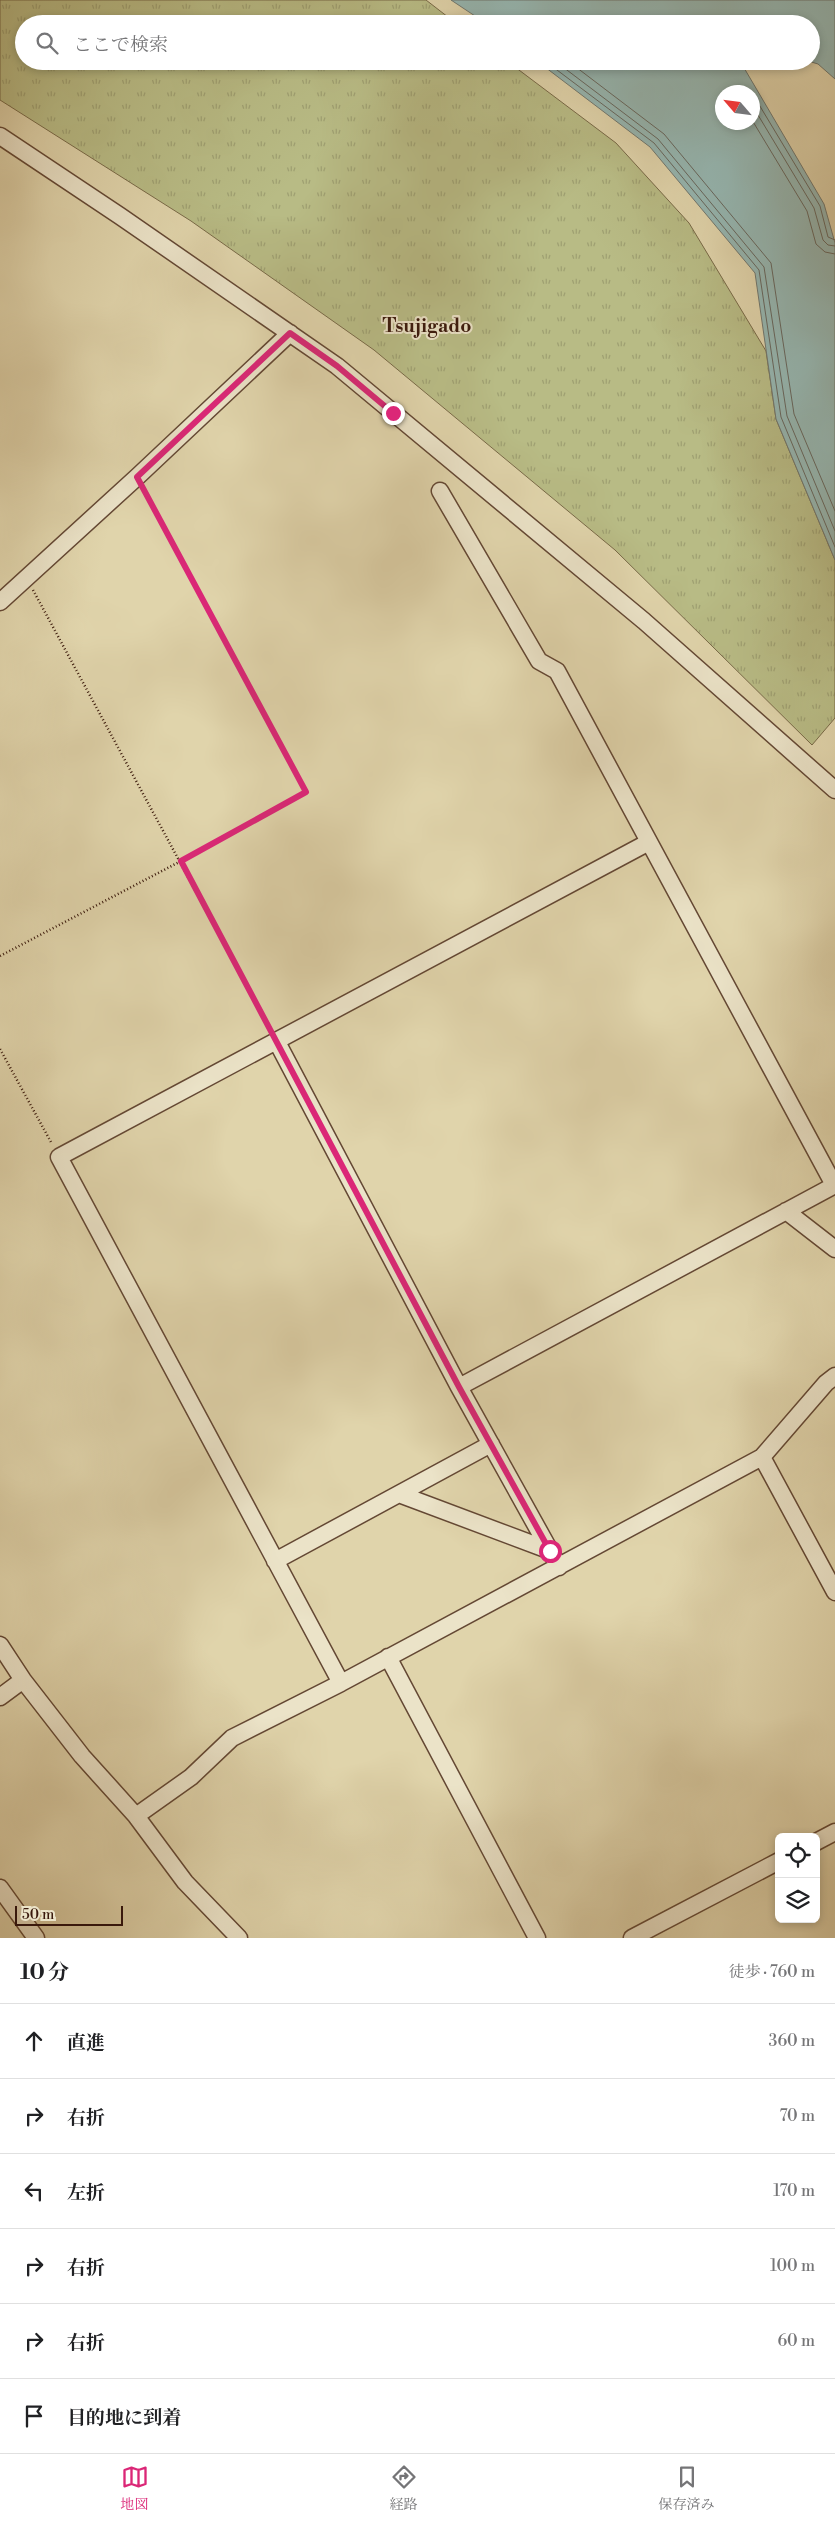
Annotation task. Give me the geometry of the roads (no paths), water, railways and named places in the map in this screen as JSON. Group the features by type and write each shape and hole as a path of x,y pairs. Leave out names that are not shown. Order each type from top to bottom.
{"street":[{"path":"0,136 337,366 447,456 710,678 835,790"},
{"path":"0,602 137,477 290,333"},
{"path":"440,491 539,661 557,671 835,1185 459,1387"},
{"path":"341,1684 59,1157 649,842"},
{"path":"277,1042 459,1387 559,1566"},
{"path":"786,1211 835,1249"},
{"path":"136,1816 192,1777 232,1738 341,1684 762,1457 826,1383 835,1376"},
{"path":"275,1561 491,1444"},
{"path":"762,1457 835,1592"},
{"path":"399,1494 550,1551"},
{"path":"0,1645 23,1680 82,1756 136,1816 185,1882 239,1938"},
{"path":"388,1657 537,1938"},
{"path":"0,1697 23,1680"},
{"path":"820,1840 835,1832"},
{"path":"632,1938 775,1864"},
{"path":"0,1888 36,1938"}],"water":[{"path":"451,0 835,0 835,79 820,66 820,15 474,15"},
{"path":"549,70 745,70 754,85 715,85 715,130 760,130 760,95 824,204 835,243 835,560 776,419 755,273 650,147"}],"district":[{"name":"Tsujigado","path":"427,326"}]}
